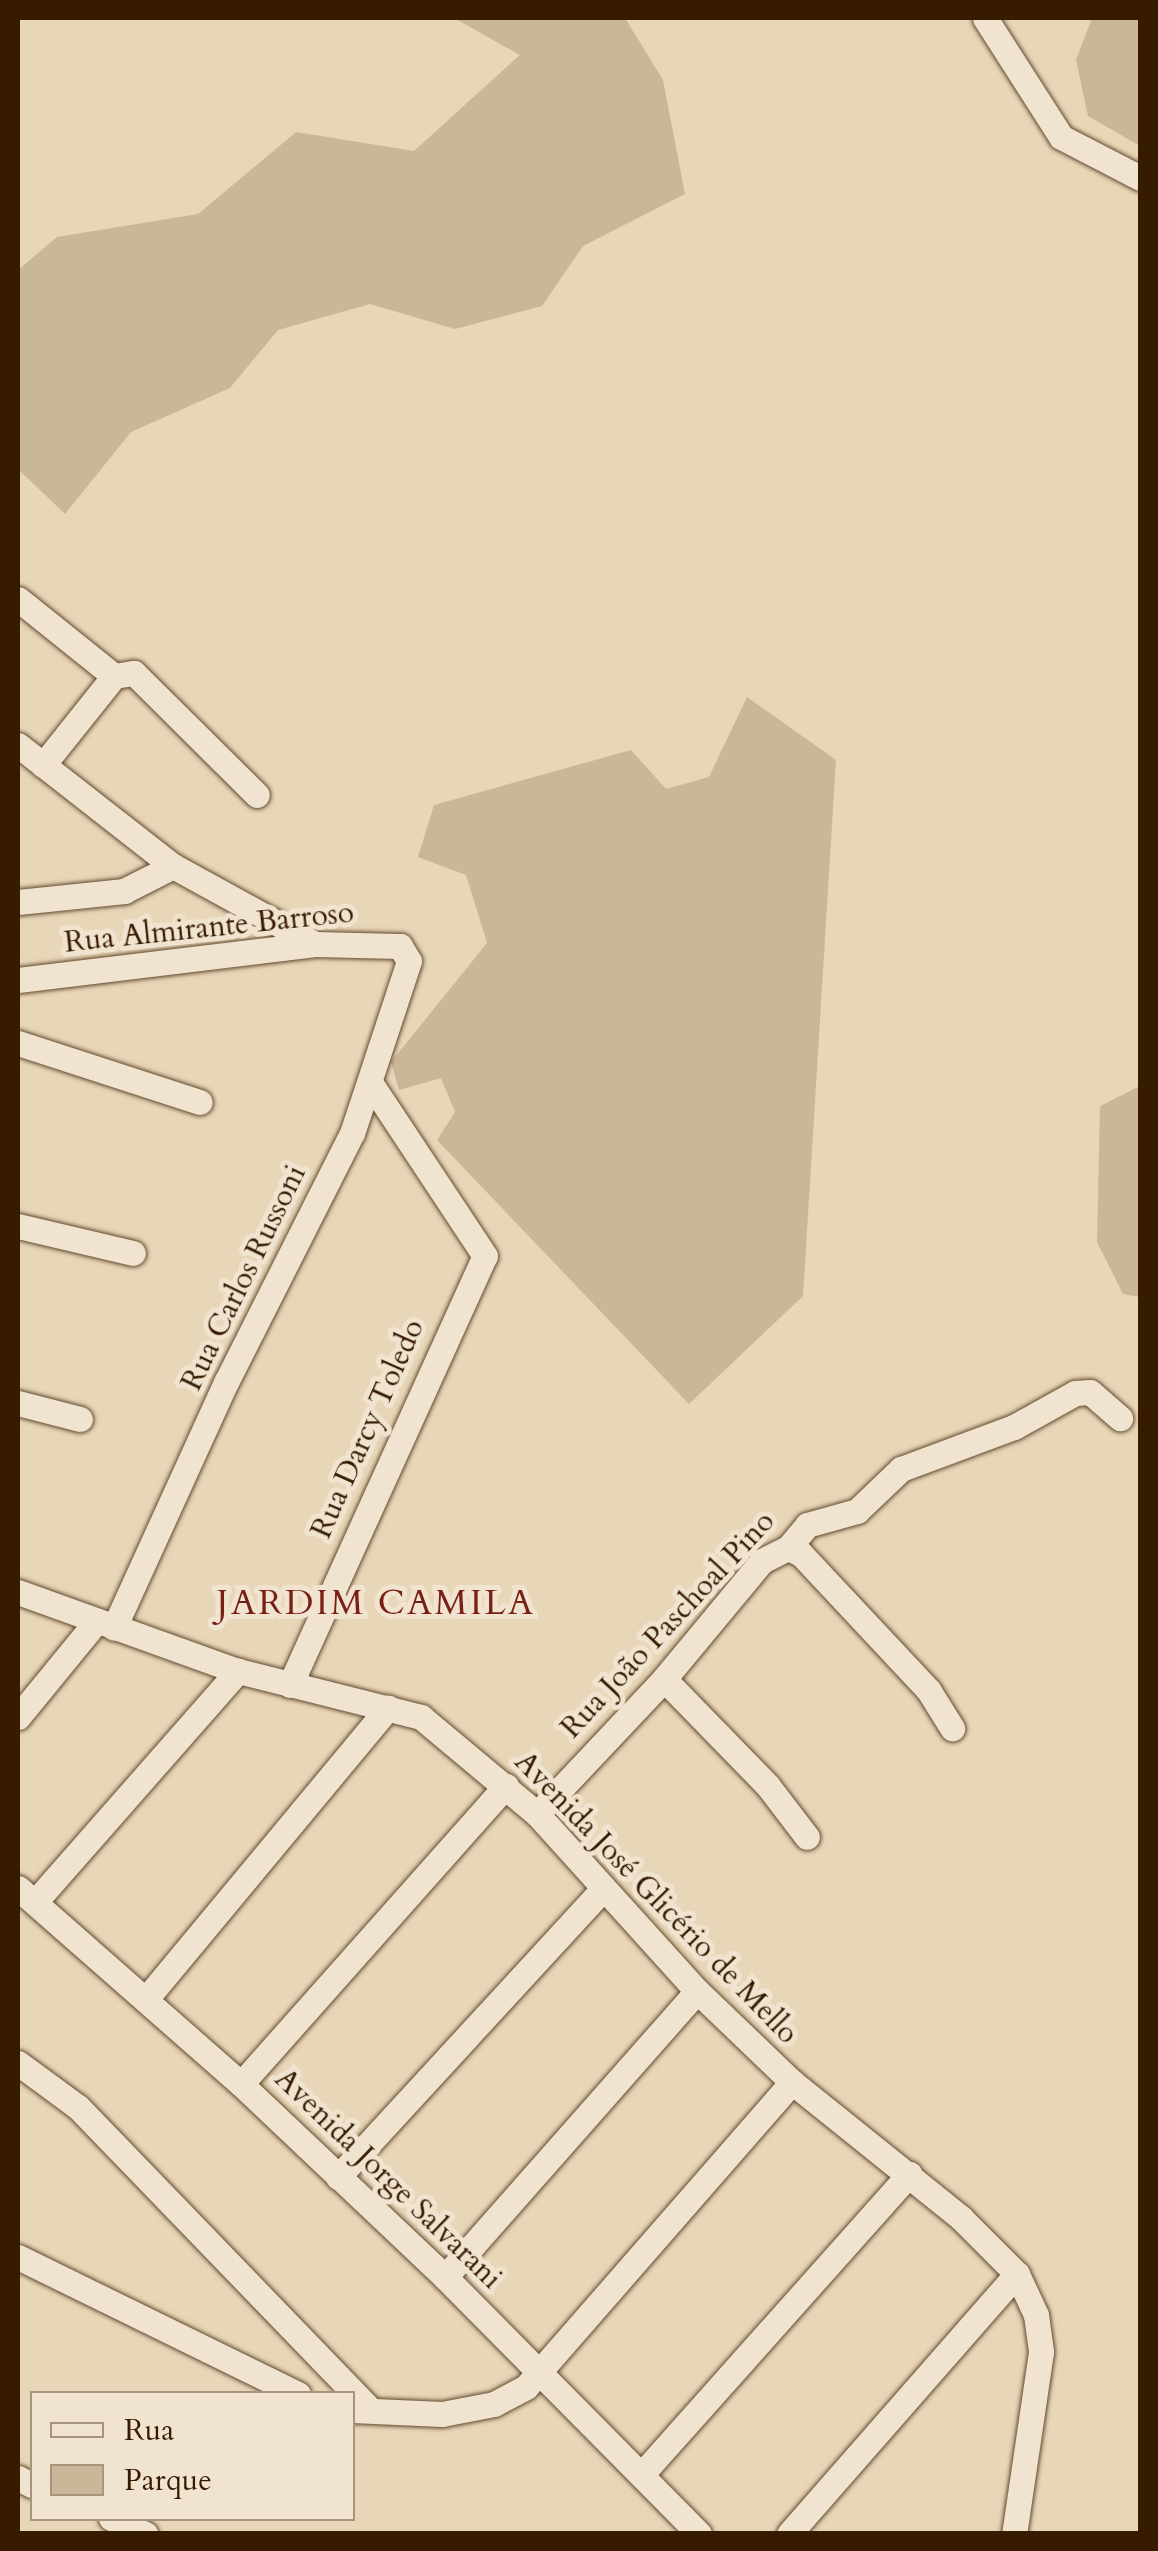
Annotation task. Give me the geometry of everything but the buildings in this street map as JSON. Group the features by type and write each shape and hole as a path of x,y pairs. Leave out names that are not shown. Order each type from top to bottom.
{"street":[{"path":"985,18 1061,136 1140,178"},
{"path":"18,599 114,676"},
{"path":"44,765 114,676 134,673 257,794"},
{"path":"18,744 173,866 315,944"},
{"path":"18,902 124,891 173,866"},
{"name":"Rua Almirante Barroso","path":"18,980 315,944 405,950"},
{"name":"Rua Carlos Russoni","path":"18,1717 105,1625 372,1085 406,975 405,950"},
{"path":"18,1043 200,1102"},
{"name":"Rua Darcy Toledo","path":"290,1685 485,1256 372,1085"},
{"path":"18,1226 133,1253"},
{"name":"Rua João Paschoal Pino","path":"536,1814 664,1679 762,1561 788,1548 797,1531 857,1511 901,1469 1014,1428 1075,1393 1090,1392 1120,1418"},
{"path":"18,1402 80,1419"},
{"path":"788,1548 801,1554 929,1692 952,1728"},
{"name":"Avenida José Glicério de Mello","path":"18,1592 238,1671 388,1706 432,1724 536,1814 697,1991 792,2082 909,2174 1017,2274"},
{"path":"26,1895 238,1671"},
{"path":"664,1679 768,1786 807,1838"},
{"path":"146,1999 388,1706"},
{"path":"241,2084 506,1786"},
{"path":"338,2177 603,1889"},
{"name":"Avenida Jorge Salvarani","path":"26,1895 241,2084 445,2277 699,2534"},
{"path":"445,2277 697,1991"},
{"path":"18,2064 78,2107 344,2391"},
{"path":"362,2410 442,2414 494,2404 540,2373 792,2082"},
{"path":"642,2474 909,2174"},
{"path":"18,2257 292,2391"},
{"path":"789,2534 1017,2274 1036,2314 1041,2352 1014,2534"},
{"path":"118,2521 146,2534"}],"green space":[{"path":"454,18 625,18 663,80 685,194 583,246 542,306 455,329 370,304 278,330 230,388 131,432 65,514 18,469 18,270 57,237 198,214 296,132 414,151 520,55"},
{"path":"1092,18 1140,18 1140,146 1088,116 1076,60"},
{"path":"747,697 836,760 803,1296 689,1404 437,1140 455,1112 441,1078 399,1090 391,1062 487,943 466,875 418,857 434,805 631,750 666,789 709,777"},
{"path":"1140,1086 1140,1297 1123,1294 1097,1242 1100,1106"}],"district":[{"name":"JARDIM CAMILA","path":"376,1603"}]}
